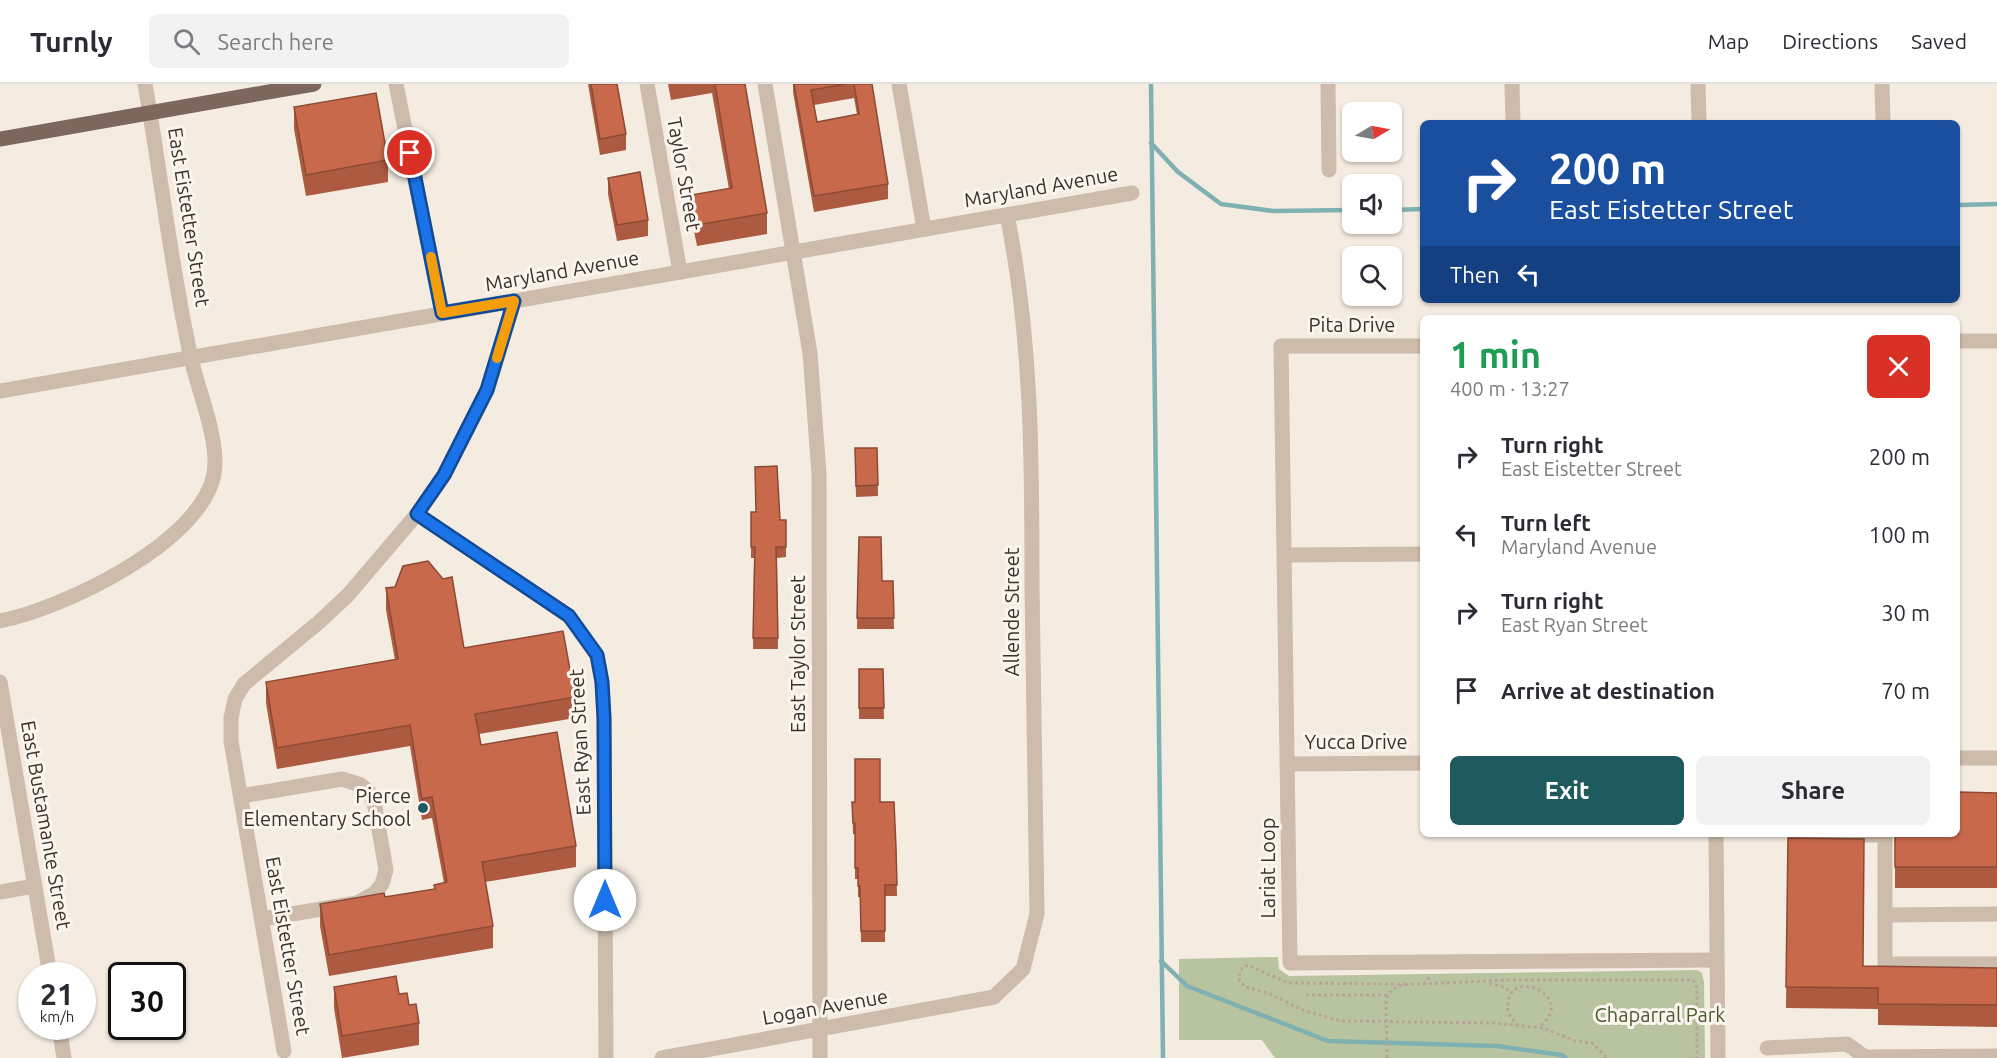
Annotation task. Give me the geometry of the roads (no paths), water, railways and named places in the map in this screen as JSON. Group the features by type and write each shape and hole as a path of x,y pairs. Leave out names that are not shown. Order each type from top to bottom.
{"main road":[{"path":"0,139 314,84"}],"street":[{"name":"East Eistetter Street","path":"0,621 42,610 94,586 148,553 196,512 207,493 214,465 209,430 191,357 146,84"},
{"path":"396,84 442,313"},
{"name":"Taylor Street","path":"647,84 681,272"},
{"name":"East Taylor Street","path":"765,84 810,353 819,474 818,1030 820,1058"},
{"path":"899,84 924,229"},
{"path":"1328,84 1329,170"},
{"path":"1512,84 1513,120"},
{"path":"1698,84 1699,120"},
{"path":"1882,84 1882,120"},
{"name":"Maryland Avenue","path":"0,391 1132,193"},
{"name":"Allende Street","path":"994,997 1023,969 1037,914 1031,431 1027,346 1017,262 1007,215"},
{"name":"East Eistetter Street","path":"283,1056 231,741 231,718 235,699 243,684 318,623 348,595 417,514 444,475 487,390 514,301"},
{"path":"1960,341 1997,340"},
{"name":"Pita Drive","path":"1281,346 1420,346"},
{"name":"Lariat Loop","path":"1281,346 1286,555 1290,963 1717,960"},
{"name":"East Ryan Street","path":"417,514 569,616 597,655 602,682 604,718 606,1058"},
{"path":"1286,555 1420,554"},
{"name":"East Bustamante Street","path":"0,682 6,754 48,962"},
{"path":"1960,758 1997,758"},
{"name":"Yucca Drive","path":"1288,764 1420,763"},
{"path":"241,796 337,779 351,780 362,785 373,798 381,838 386,873 379,889 371,897 357,903 262,920"},
{"path":"1716,837 1718,1058"},
{"path":"1885,837 1885,964 1997,964"},
{"path":"0,892 34,886"},
{"path":"1885,915 1997,914"},
{"name":"Logan Avenue","path":"662,1058 994,997"},
{"path":"61,1040 64,1058"},
{"path":"1767,1048 1847,1044 1865,1057 1997,1056"}],"waterway":[{"path":"1151,84 1163,1058"},
{"path":"1151,143 1178,172 1221,204 1273,211 1342,210"},
{"path":"1960,205 1997,204"},
{"path":"1402,210 1420,209"},
{"path":"1161,961 1187,986 1328,1041 1497,1046 1562,1055 1566,1058"}],"place":[{"name":"Pierce Elementary School","path":"423,808"}],"park label":[{"name":"Chaparral Park","path":"1660,1015"}]}
